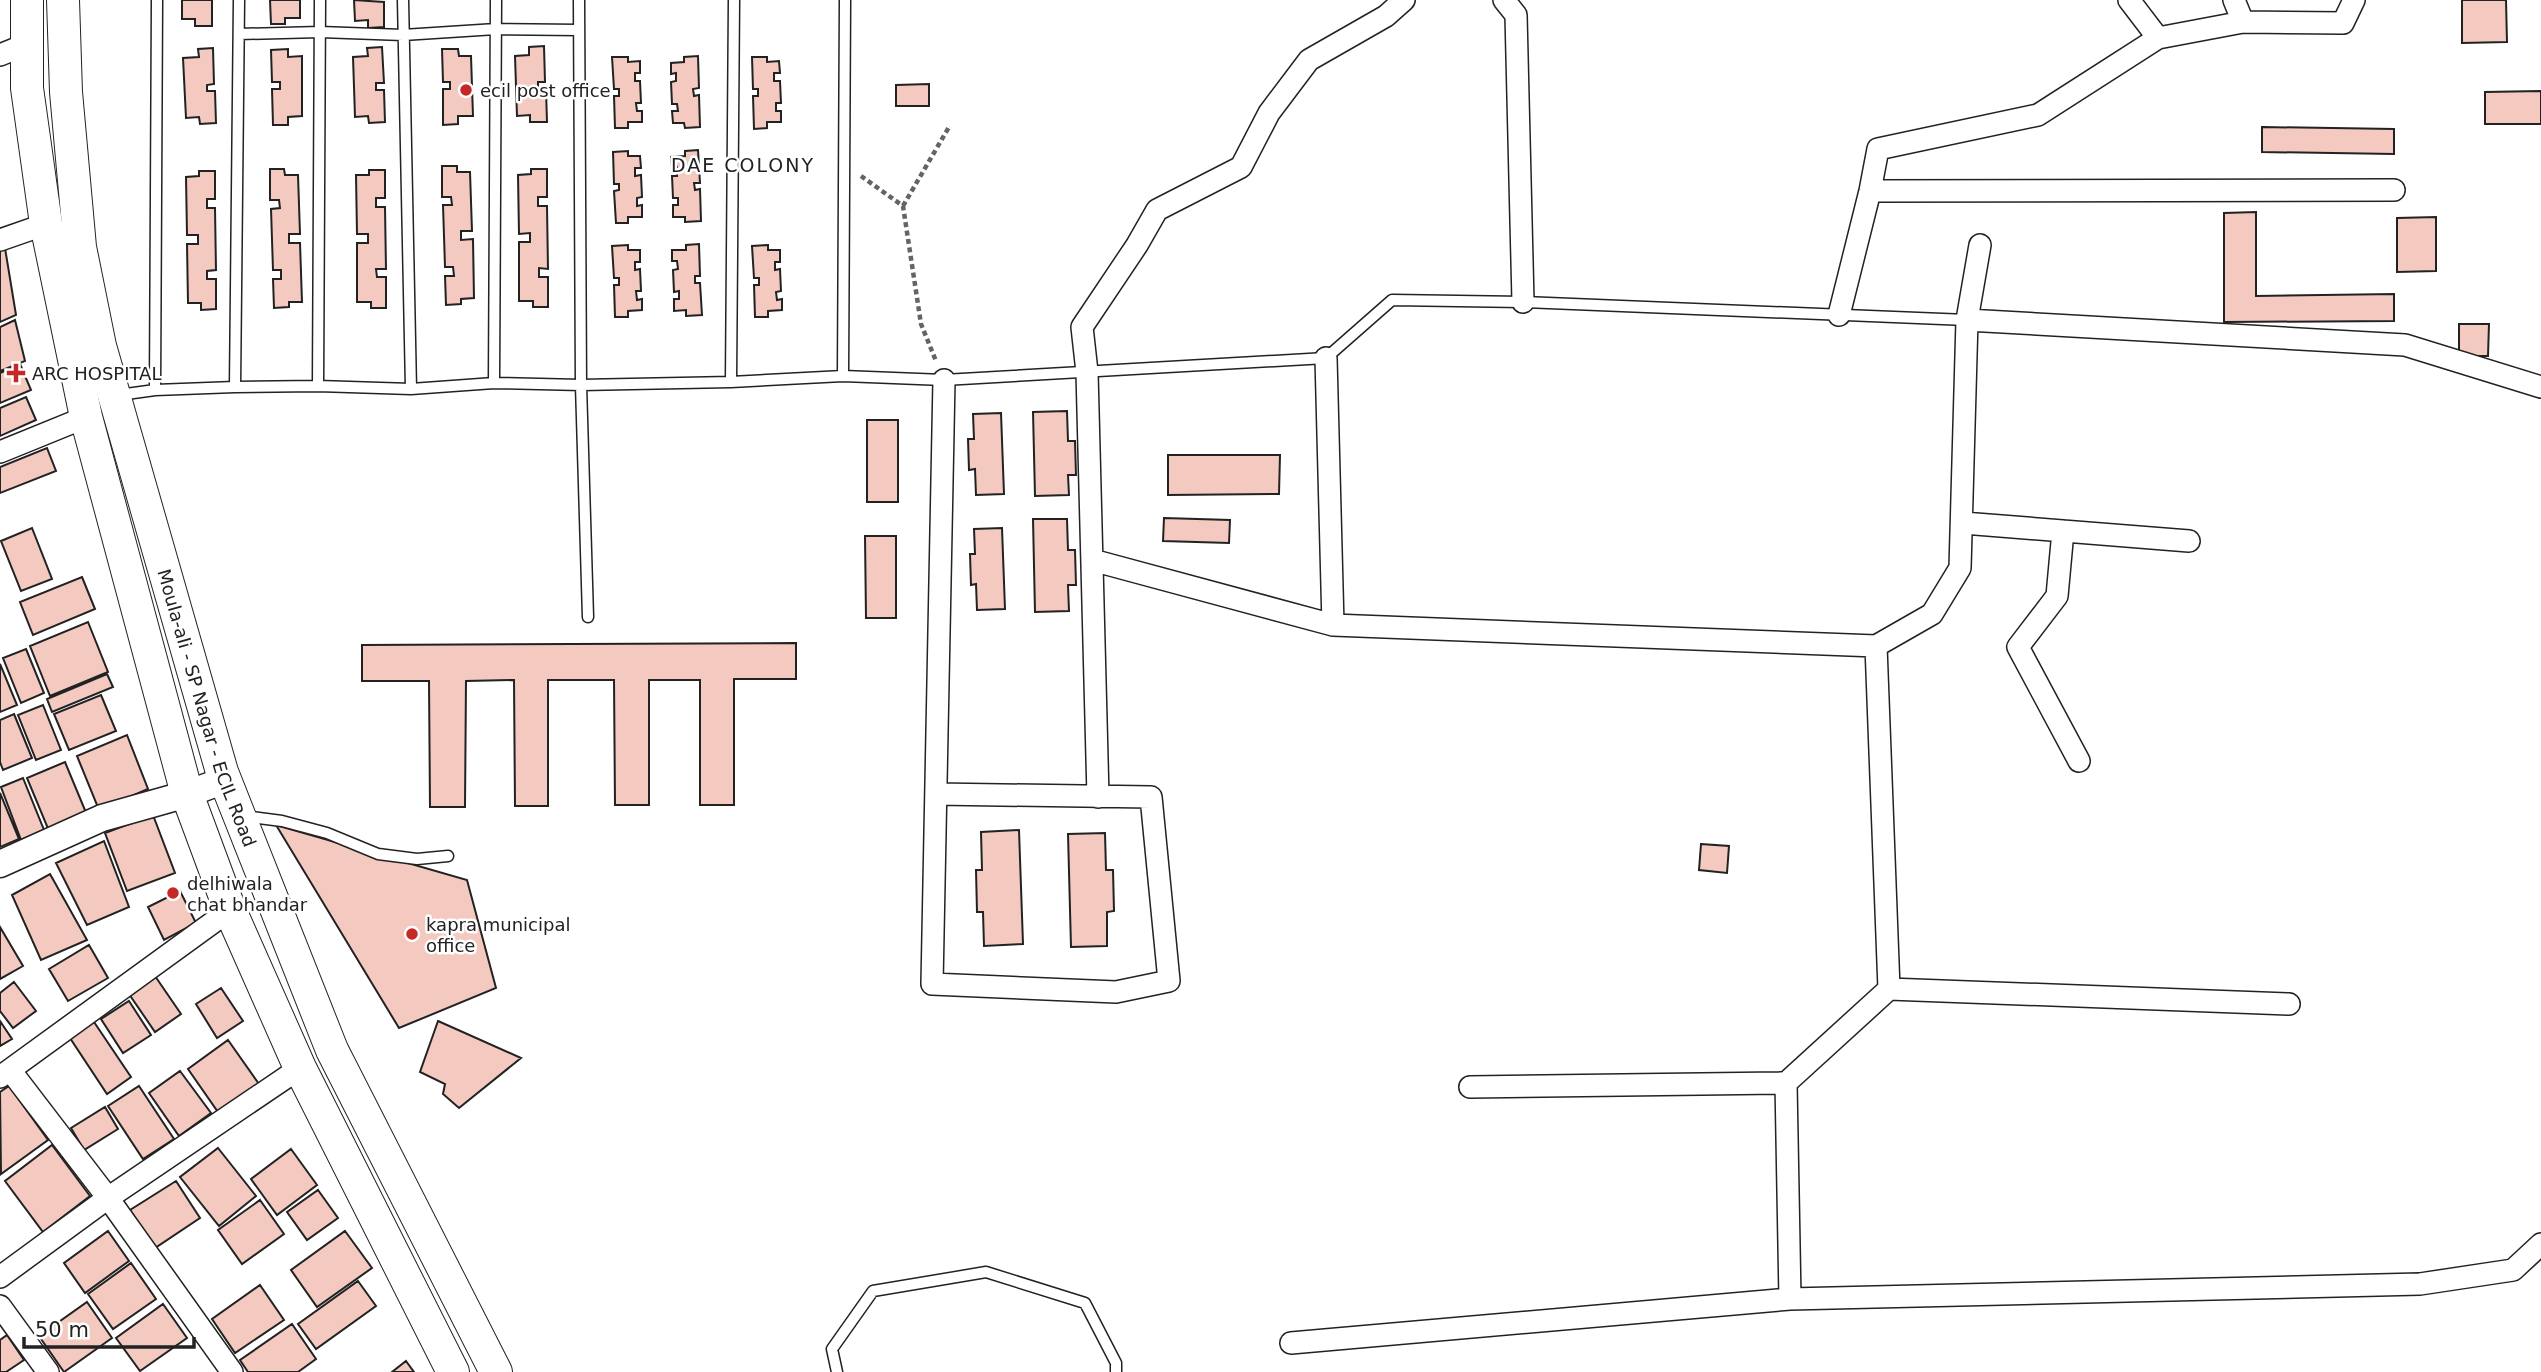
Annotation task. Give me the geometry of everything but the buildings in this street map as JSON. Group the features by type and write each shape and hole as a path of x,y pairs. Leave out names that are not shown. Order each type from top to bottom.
{"main road":[{"name":"Moula-ali - SP Nagar - ECIL Road","path":"27,0 14,50 27,88 46,225 86,417 187,794 230,910 300,1068 453,1372"},
{"name":"Moula-ali - SP Nagar - ECIL Road","path":"63,0 66,92 80,247 100,346 225,780 332,1050 496,1372"}],"street":[{"path":"1098,797 1087,372 1082,327 1157,210 1241,167 1269,113 1309,60 1385,16 1404,0"},
{"path":"1504,0 1516,15 1523,302"},
{"path":"2129,0 2158,38"},
{"path":"2234,0 2244,22"},
{"path":"1839,315 1878,149 2038,115 2158,38 2244,22 2343,23 2354,0"},
{"path":"1870,191 2394,190"},
{"path":"0,240 46,225"},
{"path":"1092,560 1333,625 1877,646 1932,614 1960,568 1967,320 1980,245"},
{"path":"1967,320 2405,345 2541,387"},
{"path":"1326,358 1333,625"},
{"path":"936,794 1151,797 1169,981 1116,992 932,984 944,380"},
{"path":"0,452 86,417"},
{"path":"1963,523 2189,541"},
{"path":"2063,531 2057,596 2018,647 2079,761"},
{"path":"1877,646 1889,989"},
{"path":"0,864 102,818 187,794 225,780"},
{"path":"230,910 5,1073 108,1198 232,1372"},
{"path":"1470,1087 1786,1083 1889,989 2289,1004"},
{"path":"0,1277 108,1198 300,1068"},
{"path":"1786,1083 1790,1299"},
{"path":"1291,1343 1790,1299 2420,1284 2513,1270 2541,1244"},
{"path":"0,1306 48,1372"}],"lane":[{"path":"155,390 156,0"},
{"path":"235,387 239,0"},
{"path":"318,386 320,0"},
{"path":"403,0 411,388"},
{"path":"494,383 496,0"},
{"path":"579,0 581,386 588,617"},
{"path":"731,383 734,0"},
{"path":"843,376 845,0"},
{"path":"239,34 320,32 403,35 496,29 579,30"},
{"path":"113,396 155,390 235,387 411,388 494,383 581,386 731,383 843,376 944,380 1326,358 1392,300 1523,302 1967,320"},
{"path":"239,816 282,821 327,833 378,854 417,859 447,856"},
{"path":"837,1372 832,1349 873,1291 986,1272 1084,1303 1116,1363 1116,1372"}],"path":[{"path":"944,380 922,324 903,206 949,127"},
{"path":"846,165 903,206"}],"place":[{"name":"ecil post office","path":"466,90"},
{"name":"ARC HOSPITAL","path":"16,373"},
{"name":"delhiwala chat bhandar","path":"173,893"},
{"name":"kapra municipal office","path":"412,934"}],"district":[{"name":"DAE COLONY","path":"743,165"}]}
